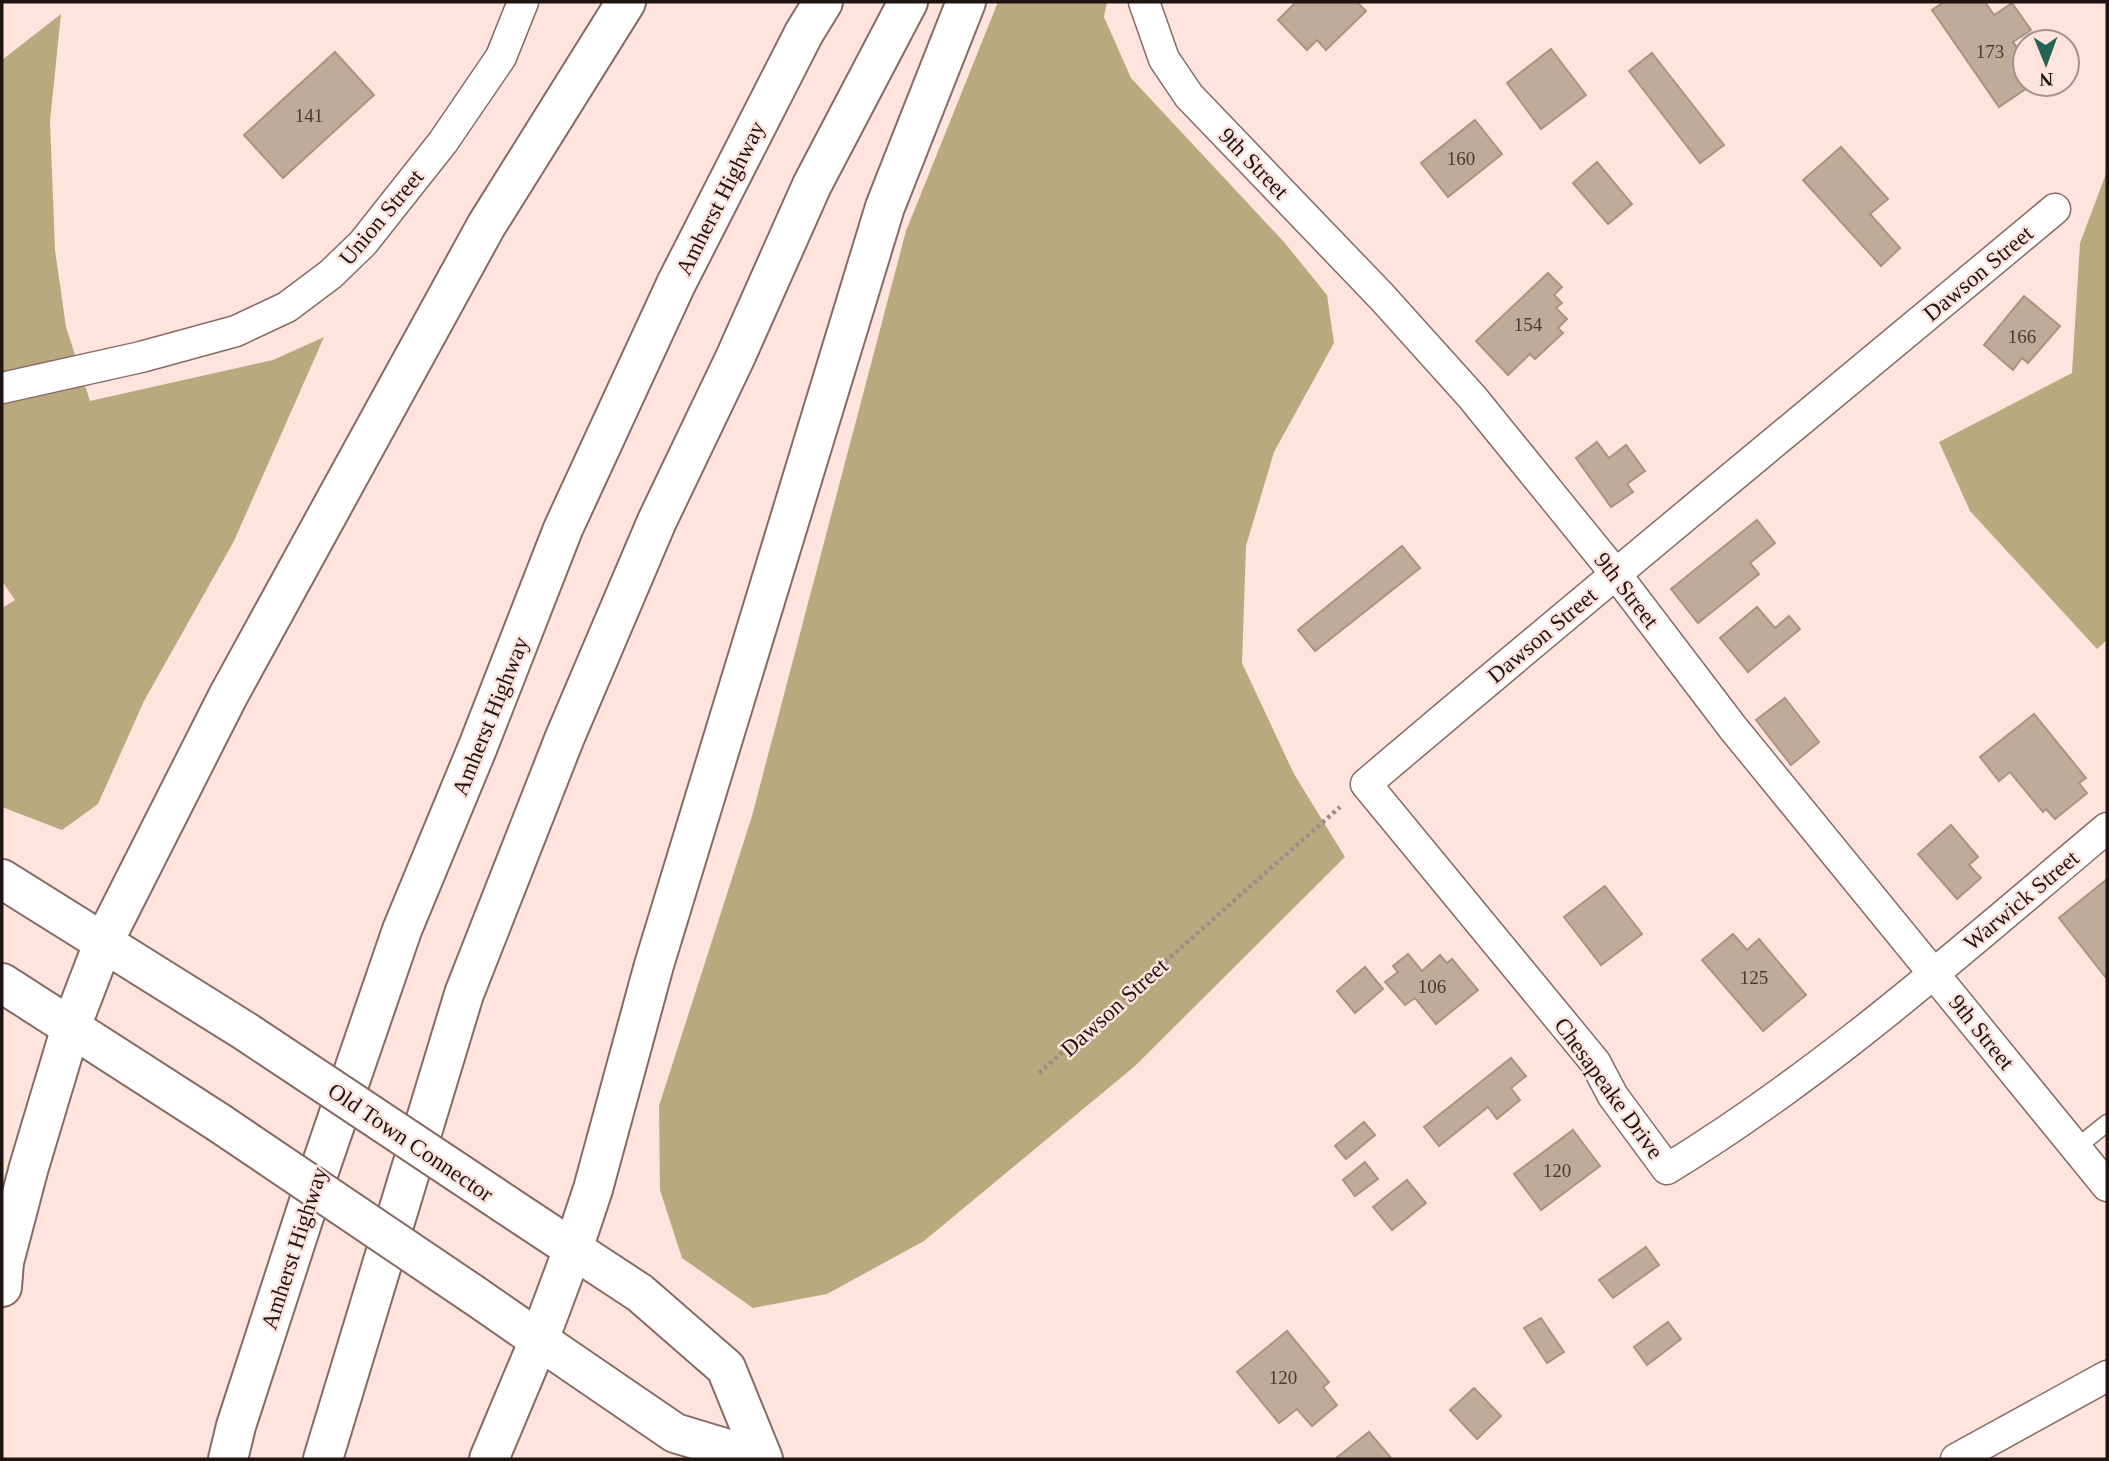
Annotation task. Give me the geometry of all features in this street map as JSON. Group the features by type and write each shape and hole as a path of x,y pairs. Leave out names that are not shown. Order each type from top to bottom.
{"main road":[{"path":"2,1287 4,1262 29,1167 71,1027 104,941 228,696 486,226 626,2"},
{"name":"Amherst Highway","path":"228,1459 236,1426 314,1186 402,930 477,749 563,529 676,284 804,33 823,2"},
{"path":"323,1459 464,994 565,737 657,522 735,358 812,185 908,2"},
{"path":"489,1459 538,1340 593,1189 654,965 885,206 966,2"},
{"name":"Old Town Connector","path":"2,879 248,1033 640,1293 726,1368 762,1459"},
{"name":"Old Town Connector","path":"2,983 218,1122 675,1433 762,1459"}],"street":[{"name":"Union Street","path":"2,388 141,357 236,331 286,307 331,274 363,243 443,142 501,57 523,2"},
{"name":"9th Street","path":"1144,2 1164,59 1189,96 1382,297 1472,397 1615,573 1733,728 2107,1186"},
{"name":"Dawson Street","path":"1366,784 1615,573 2055,209"},
{"name":"Chesapeake Drive","path":"1366,784 1595,1062 1613,1097 1667,1169 1714,1140 1838,1051 1934,973"},
{"name":"Warwick Street","path":"1934,973 2107,828"},
{"path":"1956,1459 2107,1376"}],"lane":[{"path":"2077,1147 2107,1123"}],"path":[{"name":"Dawson Street","path":"1039,1073 1366,784"}],"shaded area":[{"path":"998,2 1107,2 1104,17 1131,78 1284,242 1327,295 1334,343 1274,452 1246,546 1242,663 1294,774 1345,857 1135,1066 924,1241 827,1294 753,1308 682,1258 660,1190 659,1106 752,816 906,231"},
{"path":"61,14 50,121 55,250 66,327 90,401 273,360 324,337 234,541 144,701 98,804 62,830 2,807 2,608 15,600 2,581 2,60"},
{"path":"2107,171 2107,640 2097,649 1970,511 1939,442 2072,373 2080,243"}],"building":[{"path":"1296,2 1357,2 1366,11 1326,50 1317,40 1307,50 1278,20"},
{"path":"1944,2 1985,2 1994,15 2012,3 2030,28 2011,28 2012,98 1999,107 1932,10"},
{"path":"1551,49 1586,95 1541,129 1507,83"},
{"path":"335,52 374,95 283,178 244,135"},
{"path":"1652,53 1724,145 1700,163 1629,71"},
{"path":"1475,120 1502,154 1448,197 1421,163"},
{"path":"1841,147 1888,199 1870,214 1900,248 1881,266 1803,180"},
{"path":"1597,162 1632,204 1608,224 1573,183"},
{"path":"1548,273 1562,287 1554,295 1562,303 1556,308 1567,319 1558,328 1563,333 1535,359 1530,354 1508,375 1476,341"},
{"path":"2024,296 2060,326 2028,363 2022,358 2013,370 1984,345"},
{"path":"1597,442 1609,458 1626,445 1645,471 1627,484 1633,492 1611,507 1576,458"},
{"path":"1757,520 1775,543 1750,563 1759,574 1698,623 1671,589"},
{"path":"1402,546 1420,568 1315,651 1298,630"},
{"path":"1757,607 1775,628 1789,616 1800,629 1748,672 1720,638"},
{"path":"1785,698 1819,742 1791,765 1756,720"},
{"path":"2034,714 2086,778 2079,783 2087,793 2055,819 2046,809 2043,812 2010,772 1999,781 1980,757"},
{"path":"1951,825 1978,857 1969,865 1981,878 1957,899 1918,854"},
{"path":"2107,879 2107,979 2059,918"},
{"path":"1605,886 1642,934 1601,965 1564,917"},
{"path":"1733,934 1747,950 1759,939 1806,995 1763,1031 1702,960"},
{"path":"1408,954 1422,971 1440,955 1447,963 1452,959 1478,990 1436,1024 1415,998 1405,1005 1385,982 1398,972 1393,966"},
{"path":"1365,967 1383,989 1355,1013 1337,991"},
{"path":"1511,1058 1526,1076 1511,1088 1520,1100 1497,1119 1488,1107 1439,1146 1424,1127"},
{"path":"1364,1122 1375,1135 1346,1159 1335,1146"},
{"path":"1573,1130 1600,1166 1541,1210 1514,1174"},
{"path":"1365,1162 1378,1179 1355,1196 1343,1180"},
{"path":"1407,1180 1426,1203 1392,1230 1373,1207"},
{"path":"1646,1247 1659,1265 1613,1298 1599,1280"},
{"path":"1541,1318 1564,1352 1547,1363 1524,1328"},
{"path":"1668,1322 1681,1339 1647,1365 1634,1347"},
{"path":"1287,1331 1329,1382 1323,1387 1337,1405 1312,1426 1297,1409 1279,1423 1237,1372"},
{"path":"1474,1388 1501,1416 1477,1439 1450,1410"},
{"path":"1369,1432 1392,1459 1335,1459"}]}
